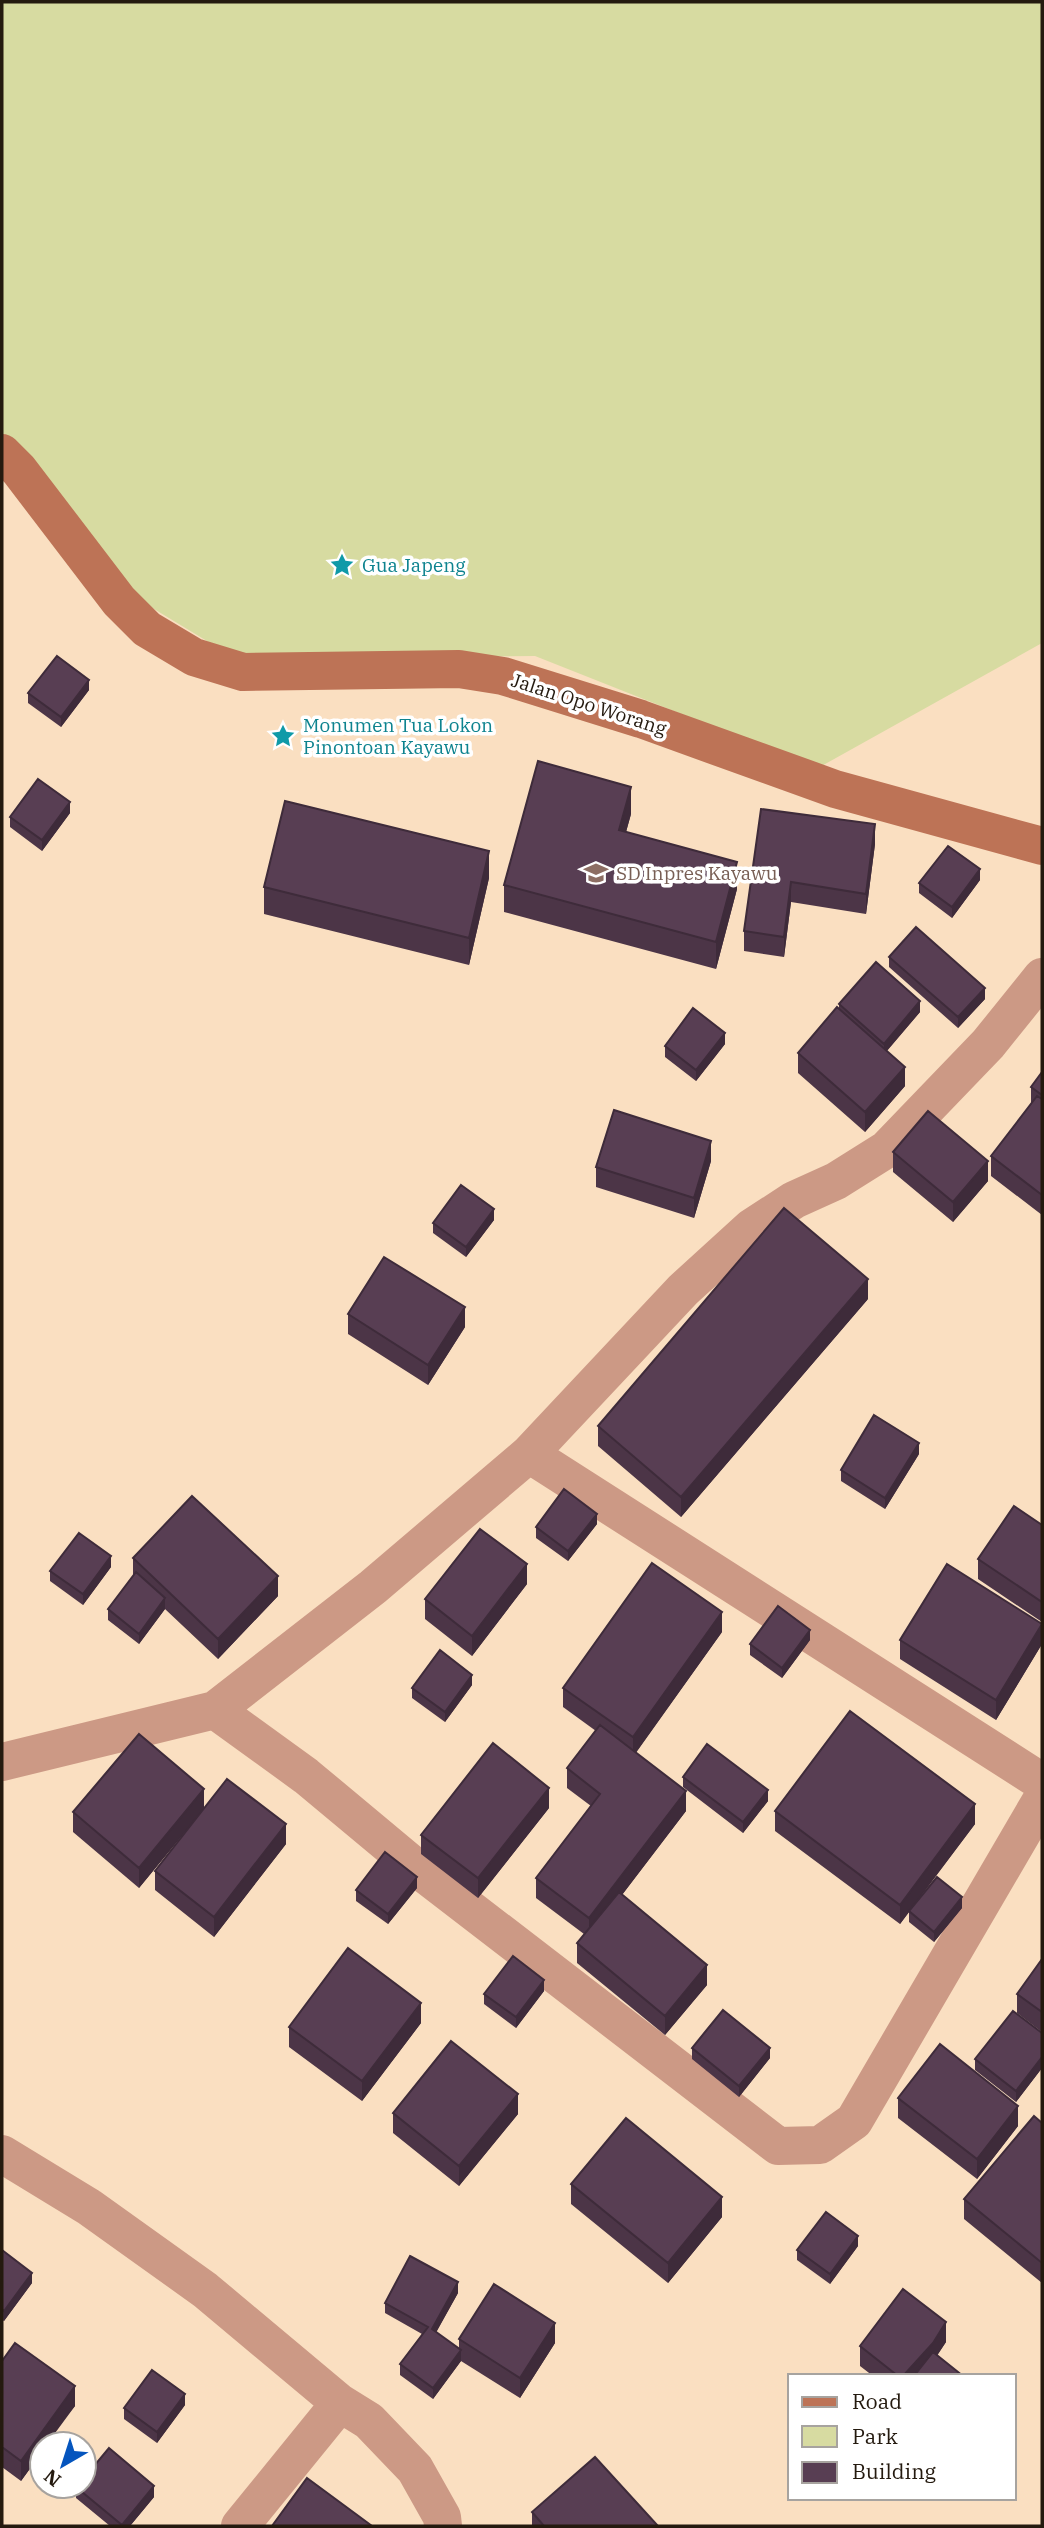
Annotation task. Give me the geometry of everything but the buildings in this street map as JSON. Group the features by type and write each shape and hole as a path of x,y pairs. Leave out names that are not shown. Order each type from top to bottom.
{"street":[{"name":"Jalan Opo Worang","path":"2,453 19,470 119,601 147,629 194,657 243,672 458,669 503,676 641,719 835,789 1042,846"},
{"path":"2,1762 215,1710 373,1587 528,1454 683,1290 751,1228 794,1200 836,1181 887,1149 988,1044 1042,976"},
{"path":"528,1454 1042,1782"},
{"path":"215,1710 306,1776 414,1866 778,2146 820,2145 854,2121 1042,1799"},
{"path":"2,2154 89,2207 205,2290 340,2403 369,2421 415,2469 443,2526"},
{"path":"240,2526 340,2403"}],"green space":[{"path":"2,2 1042,2 1042,643 818,768 535,656 235,658 126,592 2,440"}],"place":[{"name":"Gua Japeng","path":"342,565"},
{"name":"Monumen Tua Lokon Pinontoan Kayawu","path":"283,736"},
{"name":"SD Inpres Kayawu","path":"596,873"}]}
